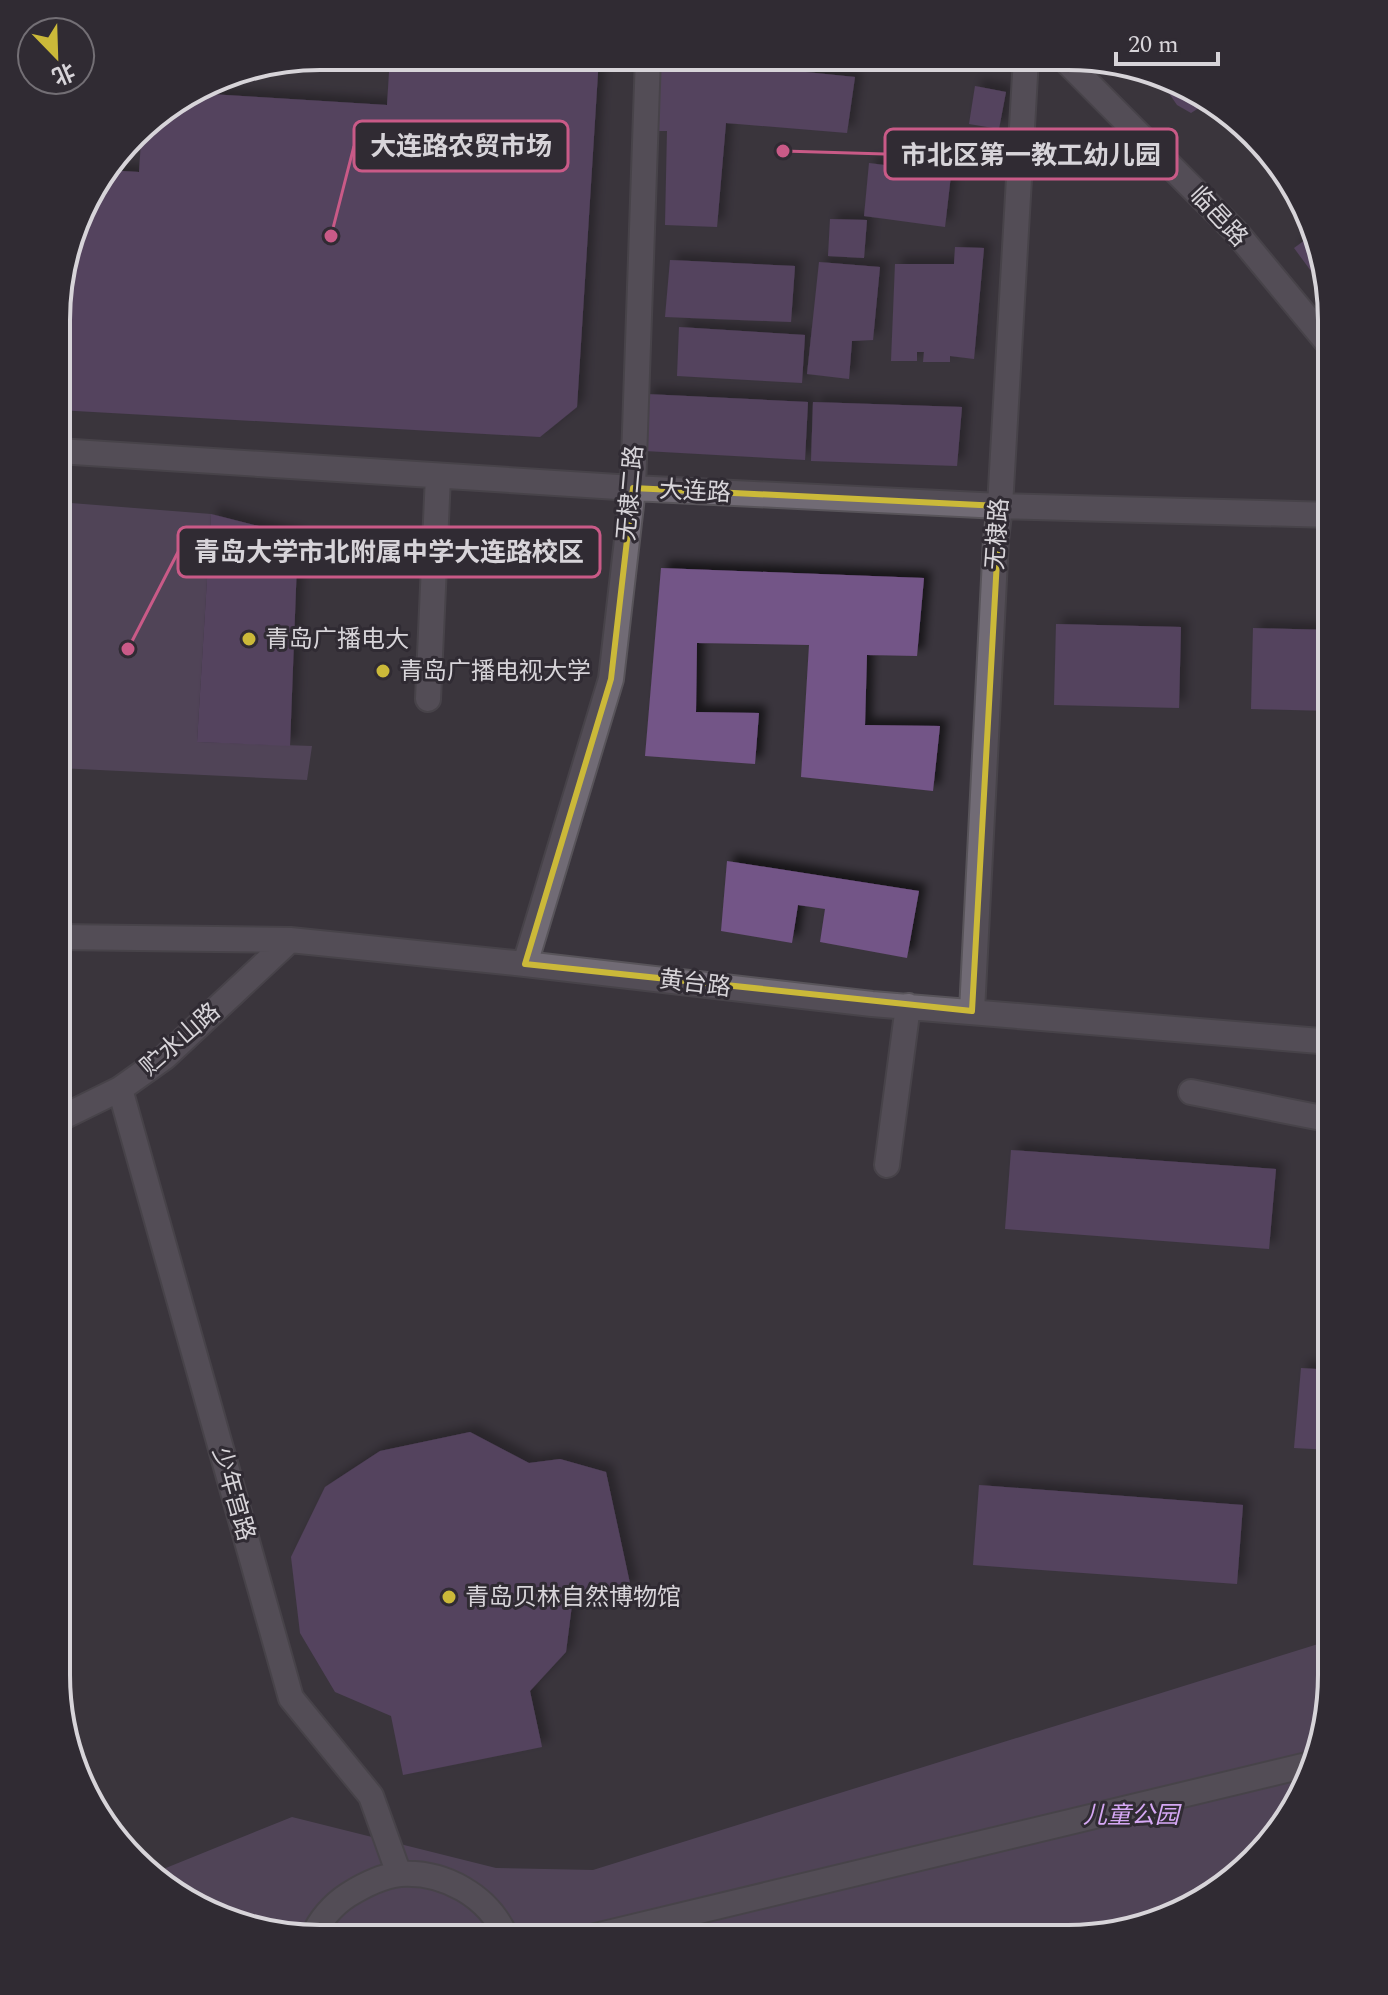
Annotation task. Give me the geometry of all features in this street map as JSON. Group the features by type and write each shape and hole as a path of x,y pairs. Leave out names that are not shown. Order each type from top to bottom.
{"street":[{"name":"无棣二路","path":"525,964 611,679 633,488 648,70"},
{"name":"无棣路","path":"972,1011 996,540 1025,70"},
{"name":"临邑路","path":"1075,70 1236,232 1318,331"},
{"name":"大连路","path":"70,452 633,488 1000,506 1318,515"},
{"path":"428,699 438,476"},
{"name":"黄台路","path":"70,937 290,940 872,1004 1317,1041"},
{"name":"贮水山路","path":"70,1114 120,1089 165,1057 290,940"},
{"path":"887,1165 908,1006"},
{"name":"少年宫路","path":"120,1089 291,1698 371,1796 399,1874"},
{"path":"1191,1092 1317,1117"},
{"path":"641,1925 1300,1767"},
{"path":"319,1925 336,1903 365,1884 399,1874 430,1876 458,1885 483,1903 500,1925"}],"highlighted area":[{"path":"633,488 1000,506 972,1011 525,964 611,679"}],"green space":[{"path":"70,503 211,514 197,742 312,746 307,780 70,769"},
{"name":"儿童公园","path":"1317,1644 1313,1724 1305,1756 1276,1814 1233,1863 1207,1883 1149,1912 1117,1920 1068,1925 320,1925 287,1923 224,1906 195,1892 163,1869 292,1817 496,1868 593,1870"}],"building":[{"path":"389,70 598,70 577,407 540,437 70,411 72,287 83,239 103,195 120,171 139,172 141,146 155,132 181,112 213,94 387,105"},
{"path":"659,70 786,70 855,77 847,133 726,123 717,227 665,225 667,131 657,131"},
{"path":"975,86 1006,92 999,129 969,124"},
{"path":"1167,90 1199,108 1191,113 1177,105"},
{"path":"915,145 954,149 945,227 864,216 869,163 884,165 887,147 905,150 902,165 912,167"},
{"path":"830,219 867,220 864,258 828,256"},
{"path":"1305,240 1313,274 1294,248"},
{"path":"955,247 984,248 974,359 950,356 950,362 923,362 924,352 917,352 917,361 891,361 895,264 954,264"},
{"path":"670,260 795,266 791,322 665,317"},
{"path":"819,262 880,267 873,340 852,341 849,379 807,374"},
{"path":"679,327 805,335 802,383 677,376"},
{"path":"646,394 808,402 805,460 645,451"},
{"path":"813,402 962,407 957,466 811,461"},
{"name":"青岛广播电大","path":"211,514 298,536 290,746 197,742"},
{"path":"661,568 924,578 917,656 867,655 865,725 940,726 933,791 801,777 809,645 697,643 696,712 759,713 755,764 645,756"},
{"path":"1056,624 1181,627 1179,708 1054,705"},
{"path":"1253,628 1318,630 1318,711 1251,709"},
{"path":"727,861 919,891 907,958 820,942 825,909 798,905 792,943 721,931"},
{"path":"1011,1150 1276,1169 1269,1249 1005,1229"},
{"path":"1301,1368 1317,1369 1317,1449 1294,1448"},
{"name":"青岛贝林自然博物馆","path":"470,1432 529,1463 560,1459 606,1472 631,1588 572,1605 566,1652 530,1691 542,1747 403,1775 391,1716 335,1692 300,1633 291,1557 325,1487 380,1451"},
{"path":"979,1485 1243,1505 1237,1584 973,1565"}],"place":[{"name":"市北区第一教工幼儿园","path":"783,151"},
{"name":"大连路农贸市场","path":"331,236"},
{"name":"青岛广播电大","path":"249,639"},
{"name":"青岛大学市北附属中学大连路校区","path":"128,649"},
{"name":"青岛广播电视大学","path":"383,671"},
{"name":"青岛贝林自然博物馆","path":"449,1597"}]}
